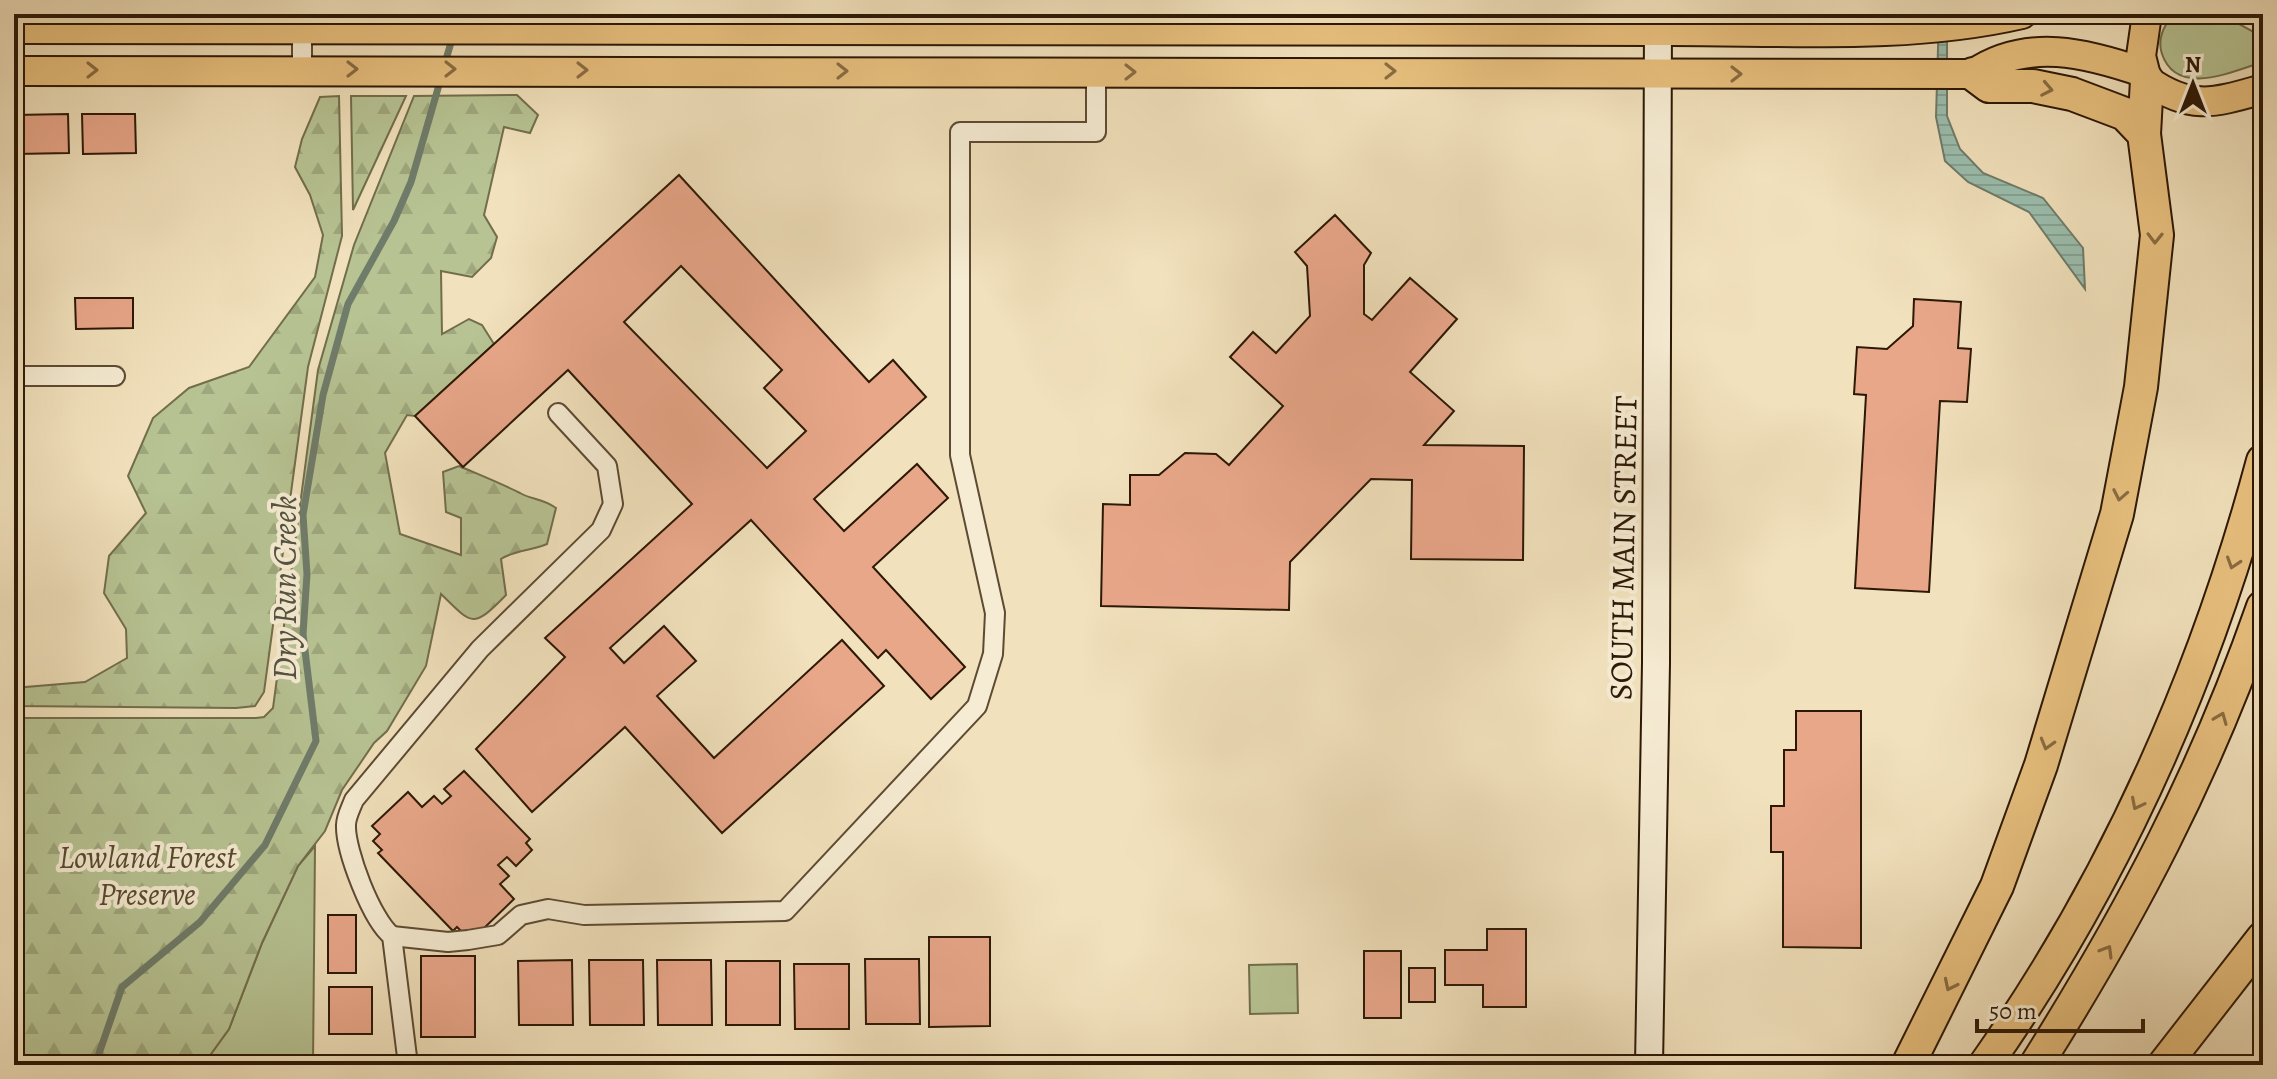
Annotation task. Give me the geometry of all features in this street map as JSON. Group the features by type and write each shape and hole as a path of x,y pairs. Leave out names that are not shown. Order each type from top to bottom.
{"highway":[{"path":"1973,74 1989,86 2033,86 2072,94 2125,114 2144,134"},
{"path":"1908,1065 1946,994 1997,886 2041,765 2117,514 2141,387 2157,235 2144,134 2146,76"},
{"path":"1985,1065 2080,915 2155,769 2210,631 2263,461"},
{"path":"2036,1065 2122,927 2162,850 2225,710 2263,607"},
{"path":"2164,1065 2263,938"}],"main road":[{"path":"14,29 302,21 407,28 1658,23 1923,28 1976,25 2022,14"},
{"path":"2146,76 2141,56 2147,14"},
{"path":"14,71 504,69 1973,74 1996,58 2062,51 2090,54 2146,76 2171,97 2193,103 2223,100 2263,89"}],"street":[{"path":"302,21 302,69"},
{"name":"SOUTH MAIN STREET","path":"1649,1065 1656,663 1658,23"},
{"path":"558,413 607,466 613,504 601,530 480,649 354,800 346,822 347,843 381,928 392,936 448,942 498,935 521,915 548,909 584,915 785,911 977,706 993,654 995,613 960,455 960,132 1096,132 1096,72"},
{"path":"14,376 115,376"},
{"path":"392,936 408,1065"}],"green space":[{"path":"2174,14 2221,14 2263,37 2263,62 2207,78 2180,75 2169,67 2160,43 2162,32"},
{"name":"Lowland Forest Preserve","path":"517,95 538,115 530,133 504,127 484,215 497,237 491,258 472,277 441,271 442,334 469,319 482,325 494,344 415,416 407,415 385,453 400,534 461,555 461,518 446,512 443,472 459,466 556,508 547,544 501,559 506,595 479,618 466,617 441,594 426,666 387,731 374,743 342,790 325,831 298,866 262,943 229,1029 203,1065 14,1065 14,718 256,718 264,717 273,708 318,370 354,245 414,96"},
{"path":"339,96 342,236 308,367 264,692 255,706 236,708 14,706 14,688 85,682 127,658 126,629 104,593 109,556 146,513 128,476 153,418 189,388 249,367 315,277 323,235 310,195 295,167 302,139 320,97"},
{"path":"351,96 406,96 353,210"},
{"path":"315,846 313,1065 203,1065 229,1029 262,943 298,866"},
{"path":"1297,964 1298,1013 1250,1014 1249,965"}],"shaded area":[{"path":"1939,14 1947,14 1947,116 1960,149 1983,173 2043,198 2083,248 2085,289 2029,212 1968,182 1945,161 1936,117"}],"building":[{"path":"68,114 69,153 16,154 15,115"},
{"path":"82,114 135,114 136,153 83,154"},
{"path":"679,175 869,382 893,360 926,397 814,499 844,531 917,464 948,498 873,567 965,667 931,699 886,650 878,658 751,520 610,648 624,663 664,626 696,661 657,696 714,758 842,640 884,686 722,833 625,727 532,812 476,749 565,657 545,638 692,504 568,370 463,467 415,416","holes":["681,266 782,370 764,388 806,431 767,468 624,322"]},
{"path":"1335,215 1371,253 1364,265 1364,314 1372,320 1410,278 1457,319 1410,372 1454,411 1424,445 1524,446 1523,560 1411,559 1412,480 1371,479 1290,562 1289,610 1101,606 1103,504 1130,505 1130,475 1159,475 1185,453 1216,454 1229,465 1283,406 1230,357 1253,332 1276,353 1310,316 1307,266 1295,252"},
{"path":"75,298 133,298 133,328 76,329"},
{"path":"1914,299 1961,302 1958,348 1971,349 1967,402 1940,401 1929,592 1855,588 1866,395 1854,394 1857,347 1887,349 1913,326"},
{"path":"1796,711 1861,711 1861,948 1783,947 1783,852 1771,852 1771,806 1784,806 1784,750 1796,750"},
{"path":"464,771 530,839 526,843 532,850 516,866 507,857 498,865 509,876 500,884 514,899 478,934 473,930 466,936 457,927 453,931 378,853 382,850 373,841 380,834 372,826 408,792 422,807 434,796 442,804 451,796 444,789"},
{"path":"328,915 356,915 356,973 328,973"},
{"path":"1487,929 1526,929 1526,1007 1483,1007 1483,985 1445,985 1445,950 1487,950"},
{"path":"929,937 990,937 990,1026 929,1027"},
{"path":"1364,951 1401,951 1401,1018 1364,1018"},
{"path":"421,956 475,956 475,1037 421,1037"},
{"path":"865,959 919,959 920,1024 866,1024"},
{"path":"572,960 573,1025 519,1025 518,961"},
{"path":"589,960 643,960 644,1025 590,1025"},
{"path":"657,960 711,960 712,1025 658,1025"},
{"path":"726,961 780,961 780,1025 726,1025"},
{"path":"794,964 849,964 849,1029 795,1029"},
{"path":"1409,968 1435,968 1435,1002 1409,1002"},
{"path":"329,987 372,987 372,1034 329,1034"}],"waterway":[{"name":"Dry Run Creek","path":"444,66 453,36"},
{"name":"Dry Run Creek","path":"95,1065 122,987 200,922 265,845 316,741 303,634 307,574 303,515 323,395 348,304 394,221 411,182 441,78"}]}
